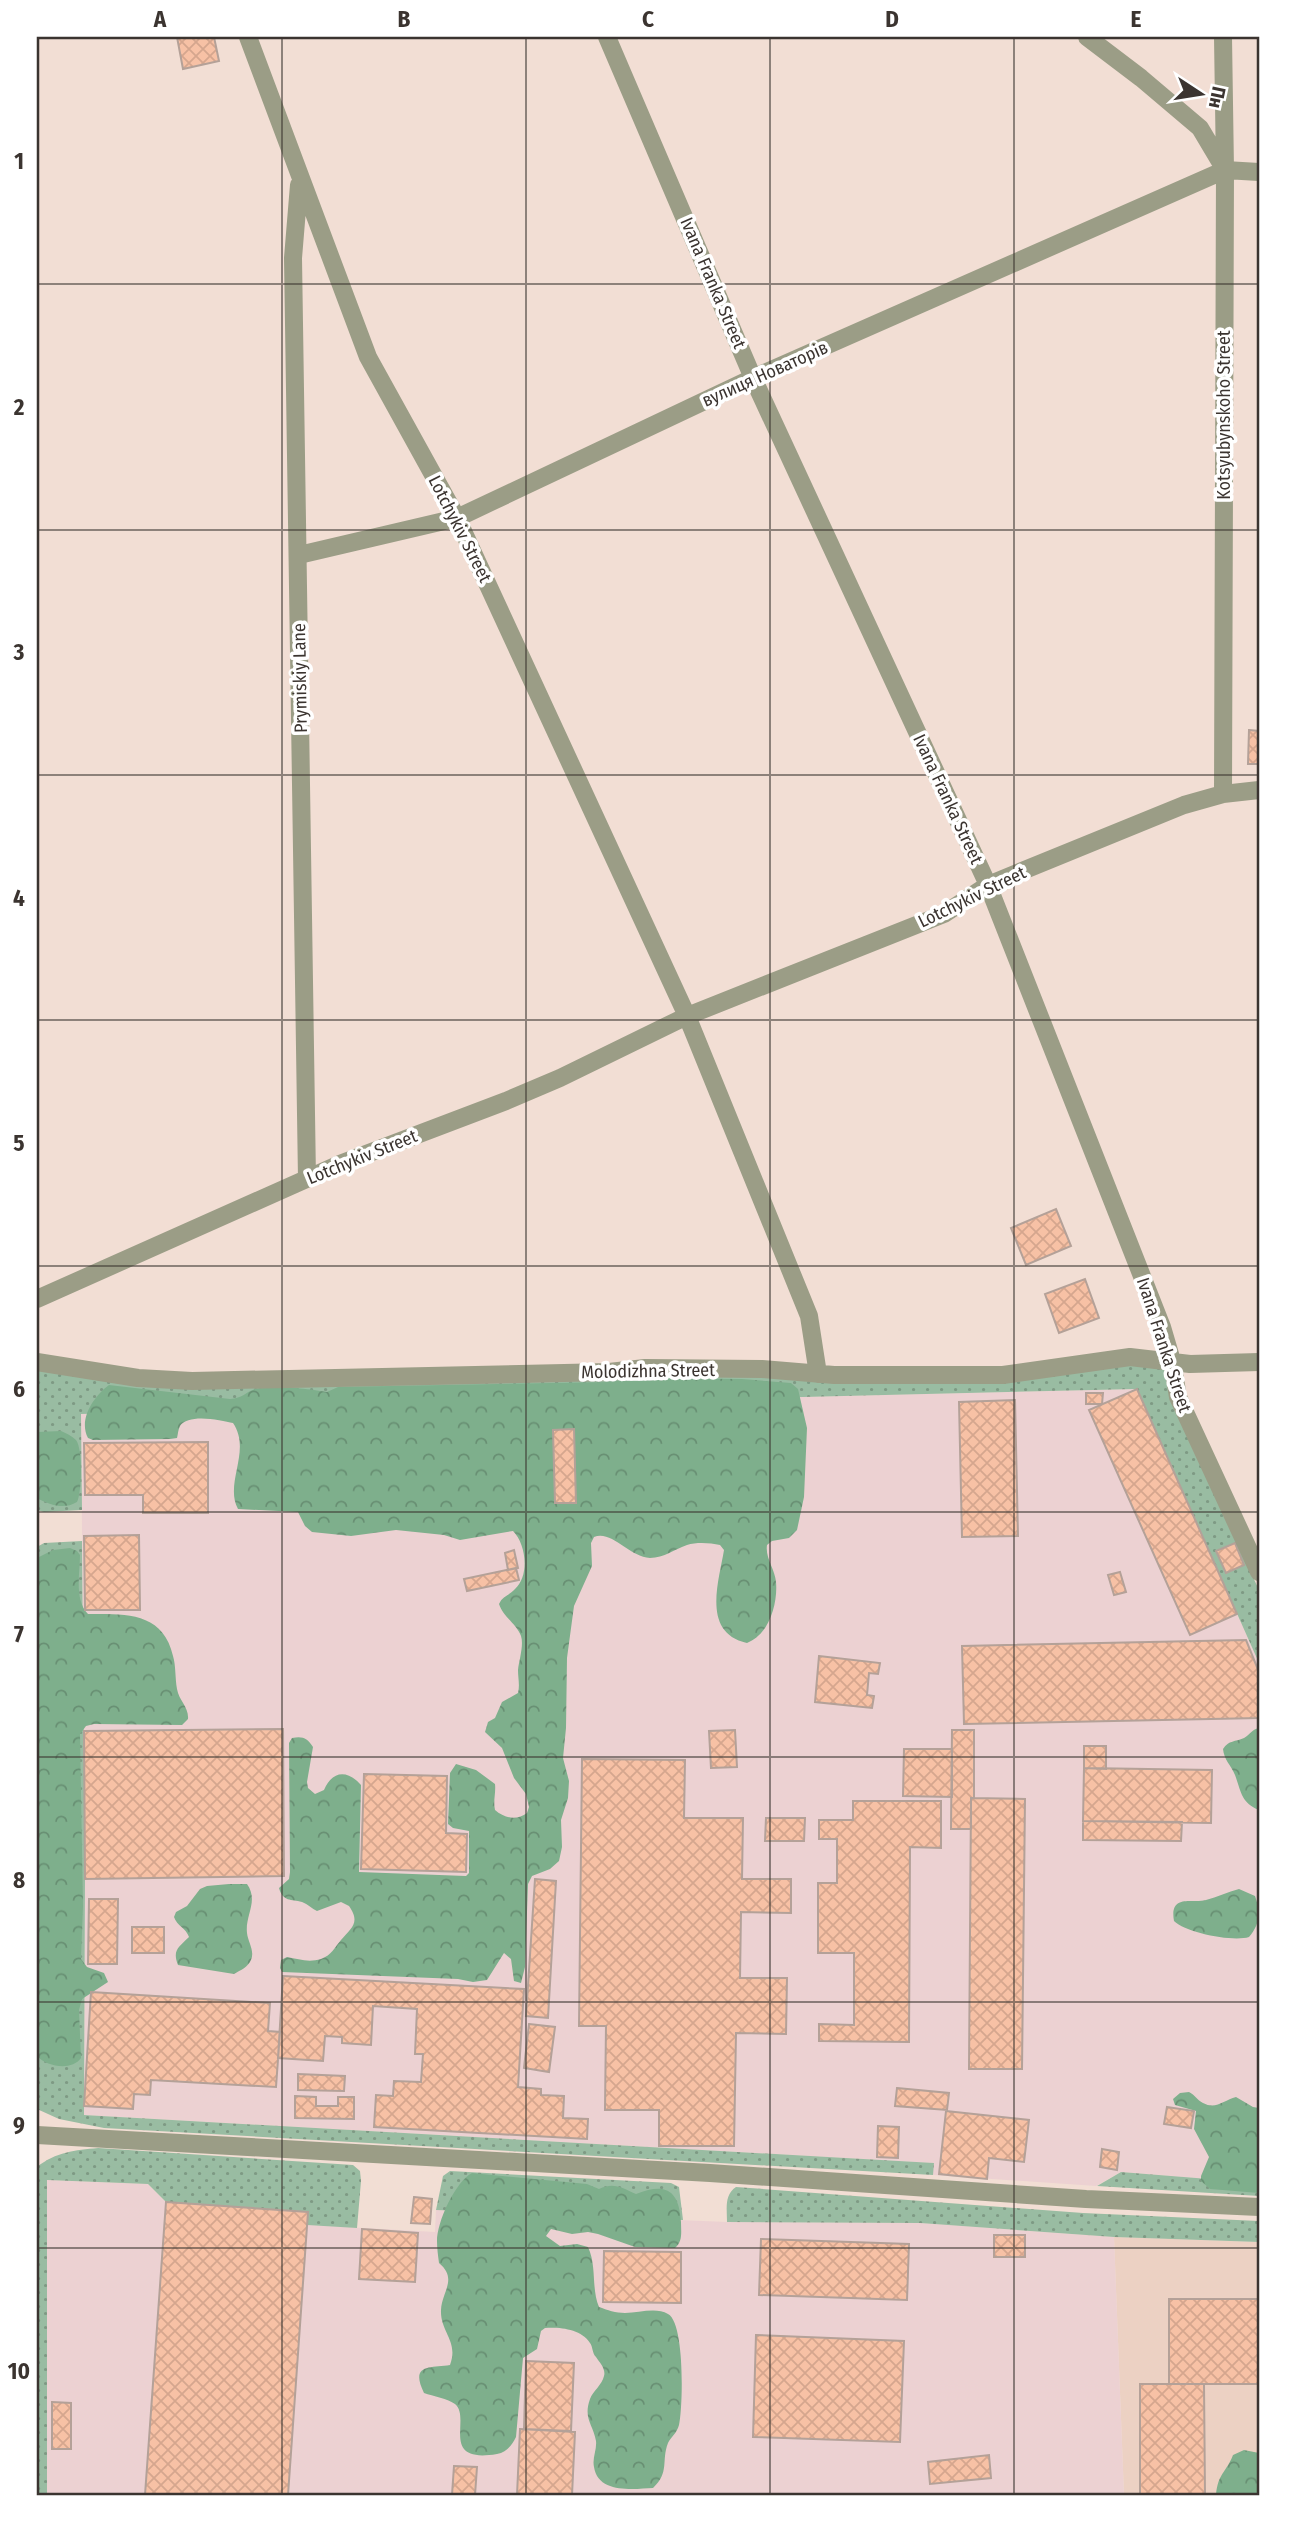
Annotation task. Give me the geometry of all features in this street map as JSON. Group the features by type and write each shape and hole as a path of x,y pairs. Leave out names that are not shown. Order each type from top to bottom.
{"street":[{"name":"Lotchykiv Street","path":"248,37 368,357 457,518 687,1016 809,1316 818,1374"},
{"name":"Ivana Franka Street","path":"607,37 753,378 988,885 1161,1327 1172,1361 1178,1397 1259,1572"},
{"path":"1087,37 1200,128 1225,170 1259,172"},
{"name":"Kotsyubynskoho Street","path":"1223,37 1223,794"},
{"name":"вулиця Новаторів","path":"299,555 457,518 753,378 1225,170"},
{"name":"Prymiskiy Lane","path":"299,178 293,258 307,1179"},
{"name":"Lotchykiv Street","path":"37,1299 307,1179 560,1078 687,1016 944,914 988,885 1184,805 1223,794 1259,790"},
{"name":"Molodizhna Street","path":"37,1363 138,1378 192,1381 609,1372 645,1368 762,1369 818,1374 1003,1375 1130,1357 1190,1364 1259,1362"},
{"path":"37,2136 1259,2207"}],"shaded area":[{"path":"1137,1389 1259,1663 1259,2183 1121,2172 1096,2186 933,2175 933,2163 84,2115 81,1414"},
{"path":"47,2180 148,2184 166,2202 308,2212 308,2225 435,2232 436,2210 727,2222 920,2223 1114,2237 1124,2495 47,2495"},
{"path":"1114,2237 1259,2242 1259,2495 1124,2495"}],"green space":[{"path":"1158,1365 1168,1372 1184,1428 1259,1590 1259,1663 1137,1389 81,1414 82,1510 37,1510 37,1370 134,1385"},
{"path":"644,1378 742,1379 791,1383 798,1389 807,1428 804,1497 797,1530 789,1538 772,1541 767,1545 776,1590 774,1608 766,1626 755,1639 747,1643 723,1629 716,1604 724,1550 720,1545 691,1544 650,1558 642,1557 607,1537 594,1537 591,1543 592,1566 574,1606 567,1658 563,1758 569,1781 568,1798 561,1820 562,1847 559,1861 550,1869 532,1876 528,1884 525,1967 521,1983 514,1981 511,1959 504,1953 487,1980 473,1982 458,1979 282,1972 281,1960 287,1957 312,1961 328,1955 354,1921 349,1906 341,1902 317,1911 304,1903 285,1898 279,1888 289,1879 290,1872 289,1743 292,1738 304,1738 313,1747 307,1782 308,1788 315,1794 324,1790 331,1779 340,1774 350,1776 361,1785 359,1872 466,1876 469,1873 469,1831 453,1828 448,1824 450,1773 456,1764 476,1770 495,1784 494,1807 499,1813 515,1818 527,1813 529,1807 526,1794 514,1778 502,1748 485,1732 488,1722 495,1718 502,1702 519,1690 518,1670 522,1640 499,1604 515,1589 523,1576 521,1544 513,1531 460,1540 444,1535 396,1530 351,1536 312,1532 305,1526 298,1512 238,1509 234,1489 240,1445 233,1423 197,1419 184,1422 177,1438 93,1440 88,1438 85,1431 89,1408 109,1385 230,1399 255,1389 270,1387 327,1392 338,1387 608,1382"},
{"path":"61,1431 76,1440 81,1471 77,1502 62,1506 37,1498 37,1432"},
{"path":"82,1541 84,2115 934,2163 933,2175 104,2128 59,2119 37,2109 37,1547 44,1543"},
{"path":"70,1548 80,1555 79,1594 88,1614 128,1615 151,1623 161,1630 173,1656 177,1689 188,1719 182,1725 94,1724 86,1726 80,1734 83,1906 81,1959 87,1967 104,1973 108,1982 82,1999 79,2010 81,2058 72,2065 59,2066 47,2063 37,2056 37,1558 53,1550"},
{"path":"1259,1728 1259,1810 1248,1804 1242,1796 1223,1749"},
{"path":"247,1884 252,1896 247,1926 252,1953 250,1962 234,1974 178,1965 176,1952 189,1937 175,1920 176,1912 187,1906 200,1889"},
{"path":"1239,1889 1255,1896 1258,1907 1257,1923 1249,1937 1210,1935 1174,1921 1173,1912 1178,1903 1206,1900"},
{"path":"1189,2092 1208,2105 1216,2105 1236,2097 1259,2108 1259,2193 1210,2189 1201,2181 1209,2157 1194,2129 1196,2111 1175,2105 1173,2099 1180,2093"},
{"path":"98,2148 353,2165 360,2171 361,2181 357,2228 307,2225 308,2212 166,2202 148,2184 47,2180 47,2495 37,2495 37,2167 59,2155"},
{"path":"450,2171 671,2183 679,2187 683,2220 436,2210 443,2176"},
{"path":"1121,2172 1259,2183 1259,2196 1097,2186"},
{"path":"472,2173 587,2184 599,2189 614,2186 636,2194 646,2190 663,2189 674,2196 680,2211 681,2229 675,2248 635,2247 588,2232 572,2234 551,2229 546,2236 560,2246 577,2244 588,2247 599,2307 622,2313 658,2311 668,2314 674,2321 680,2348 680,2415 678,2428 666,2449 662,2477 653,2488 618,2488 602,2482 597,2476 594,2464 596,2441 589,2421 588,2406 603,2379 604,2371 590,2343 576,2332 545,2328 541,2331 537,2349 523,2358 516,2437 509,2448 501,2453 479,2455 468,2452 462,2446 459,2411 455,2404 424,2393 419,2377 421,2372 424,2369 450,2365 452,2357 451,2343 441,2318 448,2280 445,2269 439,2263 438,2233 453,2193"},
{"path":"736,2187 1083,2213 1259,2221 1259,2242 1114,2237 920,2223 727,2222 728,2198"},
{"path":"1244,2450 1259,2453 1259,2495 1216,2495 1220,2477 1233,2455"}],"building":[{"path":"177,37 214,37 219,61 183,69"},
{"path":"1249,730 1259,731 1259,764 1248,764"},
{"path":"1056,1209 1071,1246 1026,1265 1011,1228"},
{"path":"1085,1279 1099,1318 1059,1333 1045,1294"},
{"path":"1137,1389 1237,1614 1190,1635 1089,1410"},
{"path":"1086,1393 1103,1393 1102,1404 1086,1404"},
{"path":"1015,1400 1018,1536 962,1537 959,1402"},
{"path":"574,1429 576,1503 555,1503 553,1430"},
{"path":"208,1442 208,1513 143,1513 143,1495 85,1495 84,1443"},
{"path":"139,1535 140,1610 85,1610 84,1536"},
{"path":"1235,1543 1244,1565 1226,1573 1216,1551"},
{"path":"514,1550 518,1568 508,1570 505,1553"},
{"path":"516,1568 519,1580 467,1591 464,1579"},
{"path":"1120,1572 1126,1592 1114,1595 1108,1575"},
{"path":"1246,1640 1259,1672 1259,1718 964,1724 962,1646"},
{"path":"819,1656 880,1663 878,1674 869,1673 867,1695 874,1696 872,1708 815,1702"},
{"path":"283,1729 284,1876 85,1879 84,1731"},
{"path":"735,1730 737,1767 711,1768 709,1731"},
{"path":"952,1730 974,1730 971,1829 951,1829"},
{"path":"1084,1746 1106,1746 1106,1769 1084,1768"},
{"path":"904,1749 952,1749 952,1797 903,1796"},
{"path":"582,1759 685,1760 684,1818 743,1818 742,1879 791,1879 791,1913 741,1912 740,1978 787,1978 786,2034 736,2033 734,2146 659,2146 659,2110 605,2110 606,2026 579,2026"},
{"path":"1084,1768 1212,1770 1211,1823 1083,1821"},
{"path":"364,1774 447,1776 446,1833 467,1834 466,1872 361,1869"},
{"path":"971,1798 1025,1799 1022,2069 969,2069"},
{"path":"853,1801 941,1801 941,1848 910,1847 909,2042 819,2041 819,2024 854,2025 854,1953 818,1953 818,1883 837,1883 837,1839 819,1839 819,1820 853,1820"},
{"path":"766,1818 805,1818 804,1841 765,1841"},
{"path":"1083,1821 1182,1822 1181,1841 1083,1840"},
{"path":"535,1879 556,1881 548,2018 526,2016"},
{"path":"89,1899 118,1899 117,1964 88,1964"},
{"path":"132,1927 164,1927 164,1953 132,1953"},
{"path":"283,1976 524,1989 518,2087 541,2089 541,2095 564,2096 563,2118 588,2119 587,2139 374,2127 376,2095 393,2096 394,2081 421,2082 423,2054 415,2054 417,2009 373,2006 371,2045 342,2043 342,2037 325,2036 323,2061 278,2058"},
{"path":"91,1992 270,2003 268,2031 280,2032 276,2087 151,2080 150,2095 134,2094 133,2109 84,2106"},
{"path":"529,2024 555,2027 549,2072 524,2068"},
{"path":"298,2074 345,2076 344,2091 298,2090"},
{"path":"897,2088 949,2093 947,2110 895,2106"},
{"path":"295,2096 316,2097 316,2106 338,2106 338,2097 354,2097 354,2119 295,2118"},
{"path":"1167,2107 1194,2111 1191,2128 1164,2124"},
{"path":"946,2111 1029,2120 1024,2162 989,2158 987,2179 939,2174"},
{"path":"878,2126 899,2127 898,2158 877,2157"},
{"path":"1102,2149 1119,2152 1117,2170 1100,2167"},
{"path":"414,2197 432,2199 430,2224 411,2223"},
{"path":"166,2202 308,2212 288,2495 145,2495"},
{"path":"362,2229 418,2233 415,2282 359,2279"},
{"path":"994,2235 1025,2235 1025,2257 994,2257"},
{"path":"761,2239 909,2244 907,2300 759,2295"},
{"path":"604,2251 681,2252 681,2303 603,2302"},
{"path":"1169,2299 1259,2299 1259,2384 1169,2384"},
{"path":"756,2335 904,2341 900,2442 753,2437"},
{"path":"526,2361 574,2363 571,2431 524,2429"},
{"path":"1140,2384 1204,2384 1205,2495 1140,2495"},
{"path":"52,2402 71,2403 71,2449 52,2449"},
{"path":"520,2429 575,2432 572,2495 517,2495"},
{"path":"989,2455 991,2478 930,2484 928,2462"},
{"path":"454,2466 477,2467 475,2495 452,2495"}]}
